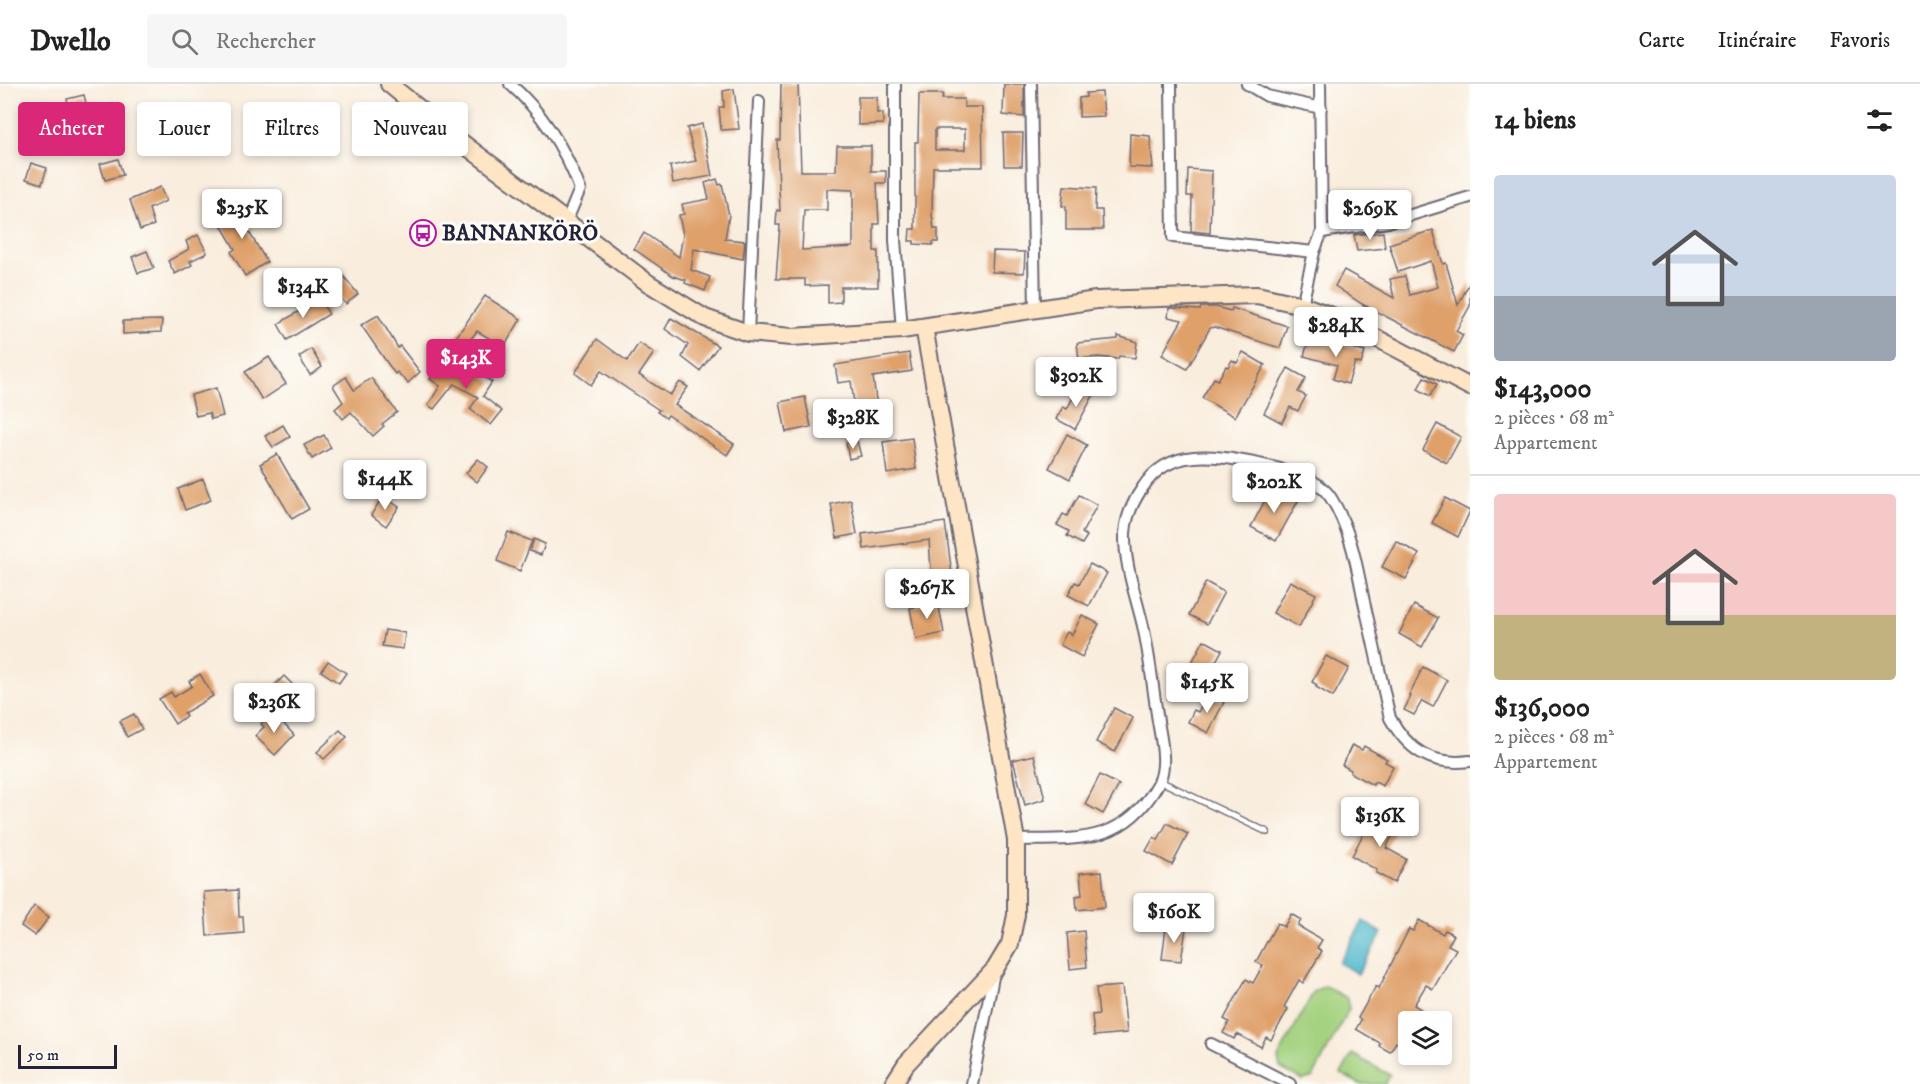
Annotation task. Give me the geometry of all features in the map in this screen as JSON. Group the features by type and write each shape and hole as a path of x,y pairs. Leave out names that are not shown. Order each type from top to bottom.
{"main road":[{"path":"389,84 453,136 648,283 705,318 748,333 792,337 902,330 1096,300 1257,295 1302,305 1340,319 1470,387"},
{"path":"893,1084 906,1064 995,969 1010,944 1016,915 1016,840 924,327"}],"street":[{"path":"510,84 527,99 567,156 580,189 567,220"},
{"path":"895,84 895,240 902,330"},
{"path":"1031,84 1035,310"},
{"path":"1171,84 1173,237 1314,252"},
{"path":"1247,84 1267,96 1321,108"},
{"path":"1302,305 1314,252 1322,232 1320,84"},
{"path":"748,333 759,101"},
{"path":"1322,232 1388,222 1470,197"},
{"path":"1016,840 1088,839 1107,833 1149,799 1160,781 1164,755 1143,630 1127,559 1125,531 1132,504 1149,478 1169,462 1195,454 1220,456 1287,470 1310,480 1329,495 1342,516 1353,548 1390,718 1403,741 1424,755 1451,764 1470,761"},
{"path":"972,1084 995,969"},
{"path":"1211,1044 1290,1084"}],"lane":[{"path":"1160,781 1267,832"}],"green space":[{"path":"1325,986 1347,998 1349,1009 1313,1077 1303,1080 1280,1068 1278,1058 1314,991"},
{"path":"1352,1054 1390,1075 1385,1084 1360,1084 1341,1074"}],"water":[{"path":"1363,921 1382,933 1358,974 1339,963"}],"building":[{"path":"781,84 798,84 801,171 836,171 837,146 871,146 871,171 886,171 886,183 877,183 879,224 874,224 874,251 878,251 878,287 841,287 841,302 828,303 828,285 805,286 805,279 776,279 780,225 776,225 777,210 780,211 777,140 780,140","holes":["827,189 853,190 853,247 802,250 804,210 827,210"]},
{"path":"1004,84 1024,84 1024,117 1003,115"},
{"path":"734,89 739,129 721,130 719,107 724,107 723,91"},
{"path":"1102,92 1104,116 1079,117 1079,98 1086,97 1086,93"},
{"path":"919,94 943,94 942,99 964,99 964,107 982,107 983,167 933,167 932,215 934,229 938,229 938,242 933,242 933,245 914,244 914,241 909,241 910,229 915,229 915,142 918,142","holes":["935,129 965,129 965,150 935,150"]},
{"path":"84,95 86,102 68,102 67,99"},
{"path":"858,97 877,97 877,113 883,113 883,124 858,125"},
{"path":"702,124 712,176 673,183 670,166 696,161 687,128"},
{"path":"1003,133 1023,133 1022,166 1004,166"},
{"path":"1130,134 1150,136 1153,168 1129,167"},
{"path":"118,159 123,175 105,180 100,164"},
{"path":"31,163 47,168 42,184 26,179"},
{"path":"1188,169 1212,171 1210,233 1191,231 1192,196 1187,196"},
{"path":"717,179 719,185 722,184 729,215 725,239 745,241 743,259 694,249 691,270 710,277 705,291 685,283 686,280 673,276 634,249 644,233 679,257 683,235 679,215 684,214 682,204 709,199 705,183"},
{"path":"1064,186 1096,188 1095,210 1102,210 1103,230 1066,230 1066,206 1062,206"},
{"path":"160,187 166,201 149,209 154,225 140,230 130,200"},
{"path":"240,205 251,225 246,227 267,262 245,276 231,252 235,249 217,218"},
{"path":"1433,230 1443,264 1446,263 1458,305 1470,282 1470,306 1456,331 1463,335 1454,352 1362,304 1335,286 1344,270 1394,298 1390,279 1405,276 1410,295 1438,287 1431,261 1398,272 1389,244"},
{"path":"1383,232 1385,248 1357,251 1354,235"},
{"path":"198,235 207,253 190,261 192,265 175,274 168,261 189,249 186,241"},
{"path":"147,251 154,268 138,273 132,257"},
{"path":"993,251 1025,252 1024,273 992,272"},
{"path":"341,273 358,294 346,304 328,284"},
{"path":"485,296 521,319 504,347 477,331 464,348 454,340"},
{"path":"319,299 329,314 287,340 278,324"},
{"path":"1201,307 1216,307 1231,311 1232,308 1287,326 1280,348 1214,327 1210,328 1187,369 1162,355 1182,320 1168,317 1169,308 1200,310"},
{"path":"378,315 398,348 400,346 420,372 408,383 397,372 395,374 361,325"},
{"path":"671,318 718,346 700,371 682,357 688,345 665,329"},
{"path":"162,320 161,332 123,334 123,321"},
{"path":"1118,336 1137,342 1135,358 1119,356 1118,359 1098,357 1079,359 1077,343 1118,339"},
{"path":"597,339 627,361 639,343 654,353 639,375 670,395 680,382 688,387 675,405 734,444 727,455 668,415 666,418 657,412 659,410 601,371 591,385 575,373"},
{"path":"1309,339 1342,349 1343,345 1365,352 1361,364 1355,362 1348,384 1333,379 1337,365 1304,356"},
{"path":"311,349 322,367 310,375 299,357"},
{"path":"1243,352 1265,365 1235,417 1202,398 1214,378 1218,380 1232,360 1237,363"},
{"path":"909,353 912,371 873,377 879,422 857,425 851,381 838,383 835,365"},
{"path":"269,357 286,384 262,400 245,372"},
{"path":"458,360 492,382 483,396 502,411 491,425 470,409 478,397 454,384 434,409 428,405 440,386 430,379 440,367 449,374"},
{"path":"1288,368 1306,378 1298,392 1306,396 1298,411 1290,407 1282,423 1264,413"},
{"path":"346,377 354,390 371,378 397,412 382,424 384,426 373,436 351,412 343,419 335,409 343,402 333,386"},
{"path":"1424,377 1437,384 1430,396 1418,389"},
{"path":"1079,386 1094,394 1075,429 1056,419 1063,407 1067,409"},
{"path":"216,388 223,416 211,419 209,413 196,416 191,395"},
{"path":"805,397 811,427 786,432 780,402"},
{"path":"1437,424 1461,437 1447,463 1423,450"},
{"path":"283,425 290,437 273,447 265,436"},
{"path":"1067,434 1087,445 1070,479 1049,468"},
{"path":"324,435 331,448 312,459 304,445"},
{"path":"912,438 916,469 887,474 883,442"},
{"path":"857,441 861,456 849,459 846,443"},
{"path":"277,454 309,509 292,519 260,464"},
{"path":"478,459 488,467 477,482 466,473"},
{"path":"203,479 211,500 185,510 178,489"},
{"path":"1272,487 1298,501 1276,541 1251,527"},
{"path":"1079,495 1097,505 1082,533 1087,536 1082,544 1067,536 1069,531 1057,525 1063,514 1067,516"},
{"path":"383,496 399,507 386,526 371,515"},
{"path":"1445,498 1470,511 1458,537 1432,523"},
{"path":"851,500 857,534 837,538 831,504"},
{"path":"945,522 955,597 933,599 929,540 864,549 862,534"},
{"path":"508,532 532,541 520,571 497,561"},
{"path":"534,539 545,544 541,555 530,551"},
{"path":"1396,541 1419,554 1406,579 1382,567"},
{"path":"1090,564 1107,573 1089,606 1068,595 1075,582 1079,584"},
{"path":"1290,581 1316,594 1299,627 1273,613"},
{"path":"1206,582 1224,592 1207,624 1189,615"},
{"path":"938,602 944,633 916,639 910,608"},
{"path":"1414,605 1438,618 1422,647 1399,634"},
{"path":"1082,615 1099,624 1082,657 1060,645 1067,632 1072,635"},
{"path":"385,630 405,633 403,649 382,646"},
{"path":"1204,640 1222,650 1209,674 1191,664"},
{"path":"1326,656 1349,668 1333,697 1312,682"},
{"path":"328,661 346,673 339,683 321,671"},
{"path":"1423,667 1447,680 1433,707 1422,701 1414,715 1404,710"},
{"path":"200,674 213,696 184,713 186,716 175,724 159,699 171,692 174,697 192,686 189,681"},
{"path":"284,676 299,691 285,705 270,690"},
{"path":"1208,694 1224,702 1208,733 1188,722 1194,710 1198,712"},
{"path":"1114,708 1133,718 1115,752 1096,742"},
{"path":"273,712 294,735 275,755 255,736 264,727 261,724"},
{"path":"134,714 142,729 127,737 120,721"},
{"path":"340,730 347,737 324,759 317,752"},
{"path":"1352,745 1362,750 1364,746 1387,759 1385,762 1393,766 1383,786 1375,782 1373,785 1350,773 1351,770 1342,765"},
{"path":"1034,755 1045,799 1025,805 1013,760"},
{"path":"1100,775 1119,785 1103,814 1085,804"},
{"path":"1375,811 1399,824 1386,848 1406,859 1394,883 1352,856"},
{"path":"1167,823 1188,834 1172,865 1146,851 1154,837 1158,840"},
{"path":"1102,871 1105,907 1077,910 1076,896 1082,895 1080,873"},
{"path":"238,890 239,917 243,917 244,933 207,936 204,892"},
{"path":"34,906 49,917 35,936 21,926"},
{"path":"1291,914 1301,920 1298,926 1322,940 1317,948 1322,951 1303,983 1299,980 1284,1007 1288,1009 1271,1040 1266,1037 1261,1047 1237,1034 1234,1039 1223,1033 1229,1022 1224,1019 1246,979 1253,983 1263,965 1256,962 1277,923 1284,927"},
{"path":"1419,920 1443,934 1445,930 1454,935 1448,945 1456,949 1433,989 1426,985 1414,1005 1421,1011 1398,1011 1398,1043 1396,1042 1390,1052 1379,1046 1380,1043 1356,1029 1361,1020 1358,1018 1376,986 1379,988 1409,929 1413,931"},
{"path":"1166,927 1186,929 1181,961 1162,959"},
{"path":"1084,931 1087,967 1070,969 1067,933"},
{"path":"1122,986 1127,1033 1094,1036 1092,1015 1099,1014 1096,988"}],"place":[{"name":"BANNANKÖRÖ","path":"423,233"}]}
